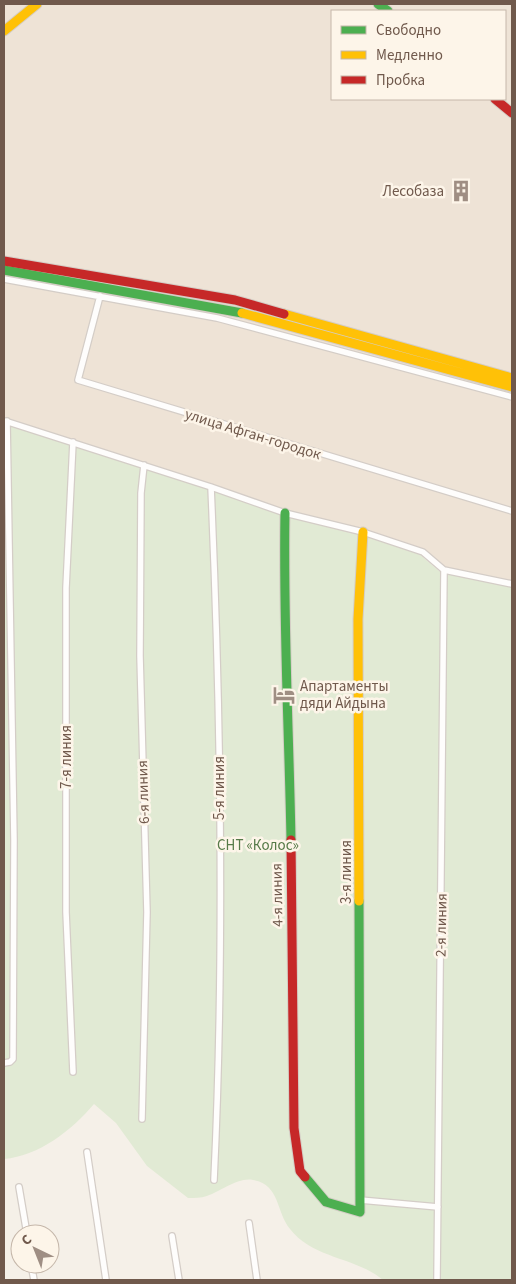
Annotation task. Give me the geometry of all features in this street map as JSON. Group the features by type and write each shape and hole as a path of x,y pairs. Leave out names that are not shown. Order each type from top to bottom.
{"street":[{"path":"4,31 37,4"},
{"path":"496,100 512,113"},
{"path":"4,261 235,300 512,378"},
{"path":"4,270 228,309 512,387"},
{"path":"4,279 217,318 512,397"},
{"name":"улица Афган-городок","path":"100,296 78,380 512,511"},
{"path":"4,1063 10,1062 13,1059 14,840 5,421 210,486 285,513 363,532 423,552 444,570 512,584"},
{"name":"7-я линия","path":"73,442 66,588 66,912 73,1072"},
{"name":"6-я линия","path":"142,1119 147,912 140,656 141,493 144,465"},
{"name":"5-я линия","path":"210,486 219,744 220,1047 214,1180"},
{"name":"4-я линия","path":"285,513 284,586 289,700 294,1128 300,1171 326,1202 360,1212"},
{"name":"3-я линия","path":"360,1212 358,619 363,532"},
{"name":"2-я линия","path":"437,1280 444,570"},
{"path":"86,1152 106,1280"},
{"path":"19,1187 25,1224"},
{"path":"360,1200 438,1207"},
{"path":"249,1223 257,1280"},
{"path":"172,1236 179,1280"}],"shaded area":[{"path":"4,4 512,4 512,587 439,570 426,558 292,518 83,447 4,425"}],"green space":[{"name":"СНТ «Колос»","path":"4,425 83,447 292,518 401,546 418,553 439,571 512,587 512,1280 383,1280 372,1272 322,1252 299,1239 285,1222 273,1193 262,1183 253,1180 235,1183 205,1197 188,1198 147,1166 116,1123 94,1104 76,1123 54,1140 30,1153 4,1159"}],"traffic: fast":[{"path":"378,4 387,10"},
{"path":"4,270 242,313"},
{"path":"285,513 285,636 291,840"},
{"path":"305,1177 326,1202 360,1212 359,901"}],"traffic: slow":[{"path":"4,31 37,4"},
{"path":"242,313 512,387"},
{"path":"284,314 512,378"},
{"path":"359,901 358,619 363,532"}],"traffic: jam":[{"path":"496,100 512,113"},
{"path":"4,261 235,300 284,314"},
{"path":"291,840 294,1128 300,1171 305,1177"}],"place":[{"name":"Лесобаза","path":"461,191"},
{"name":"Апартаменты дяди Айдына","path":"284,695"}]}
